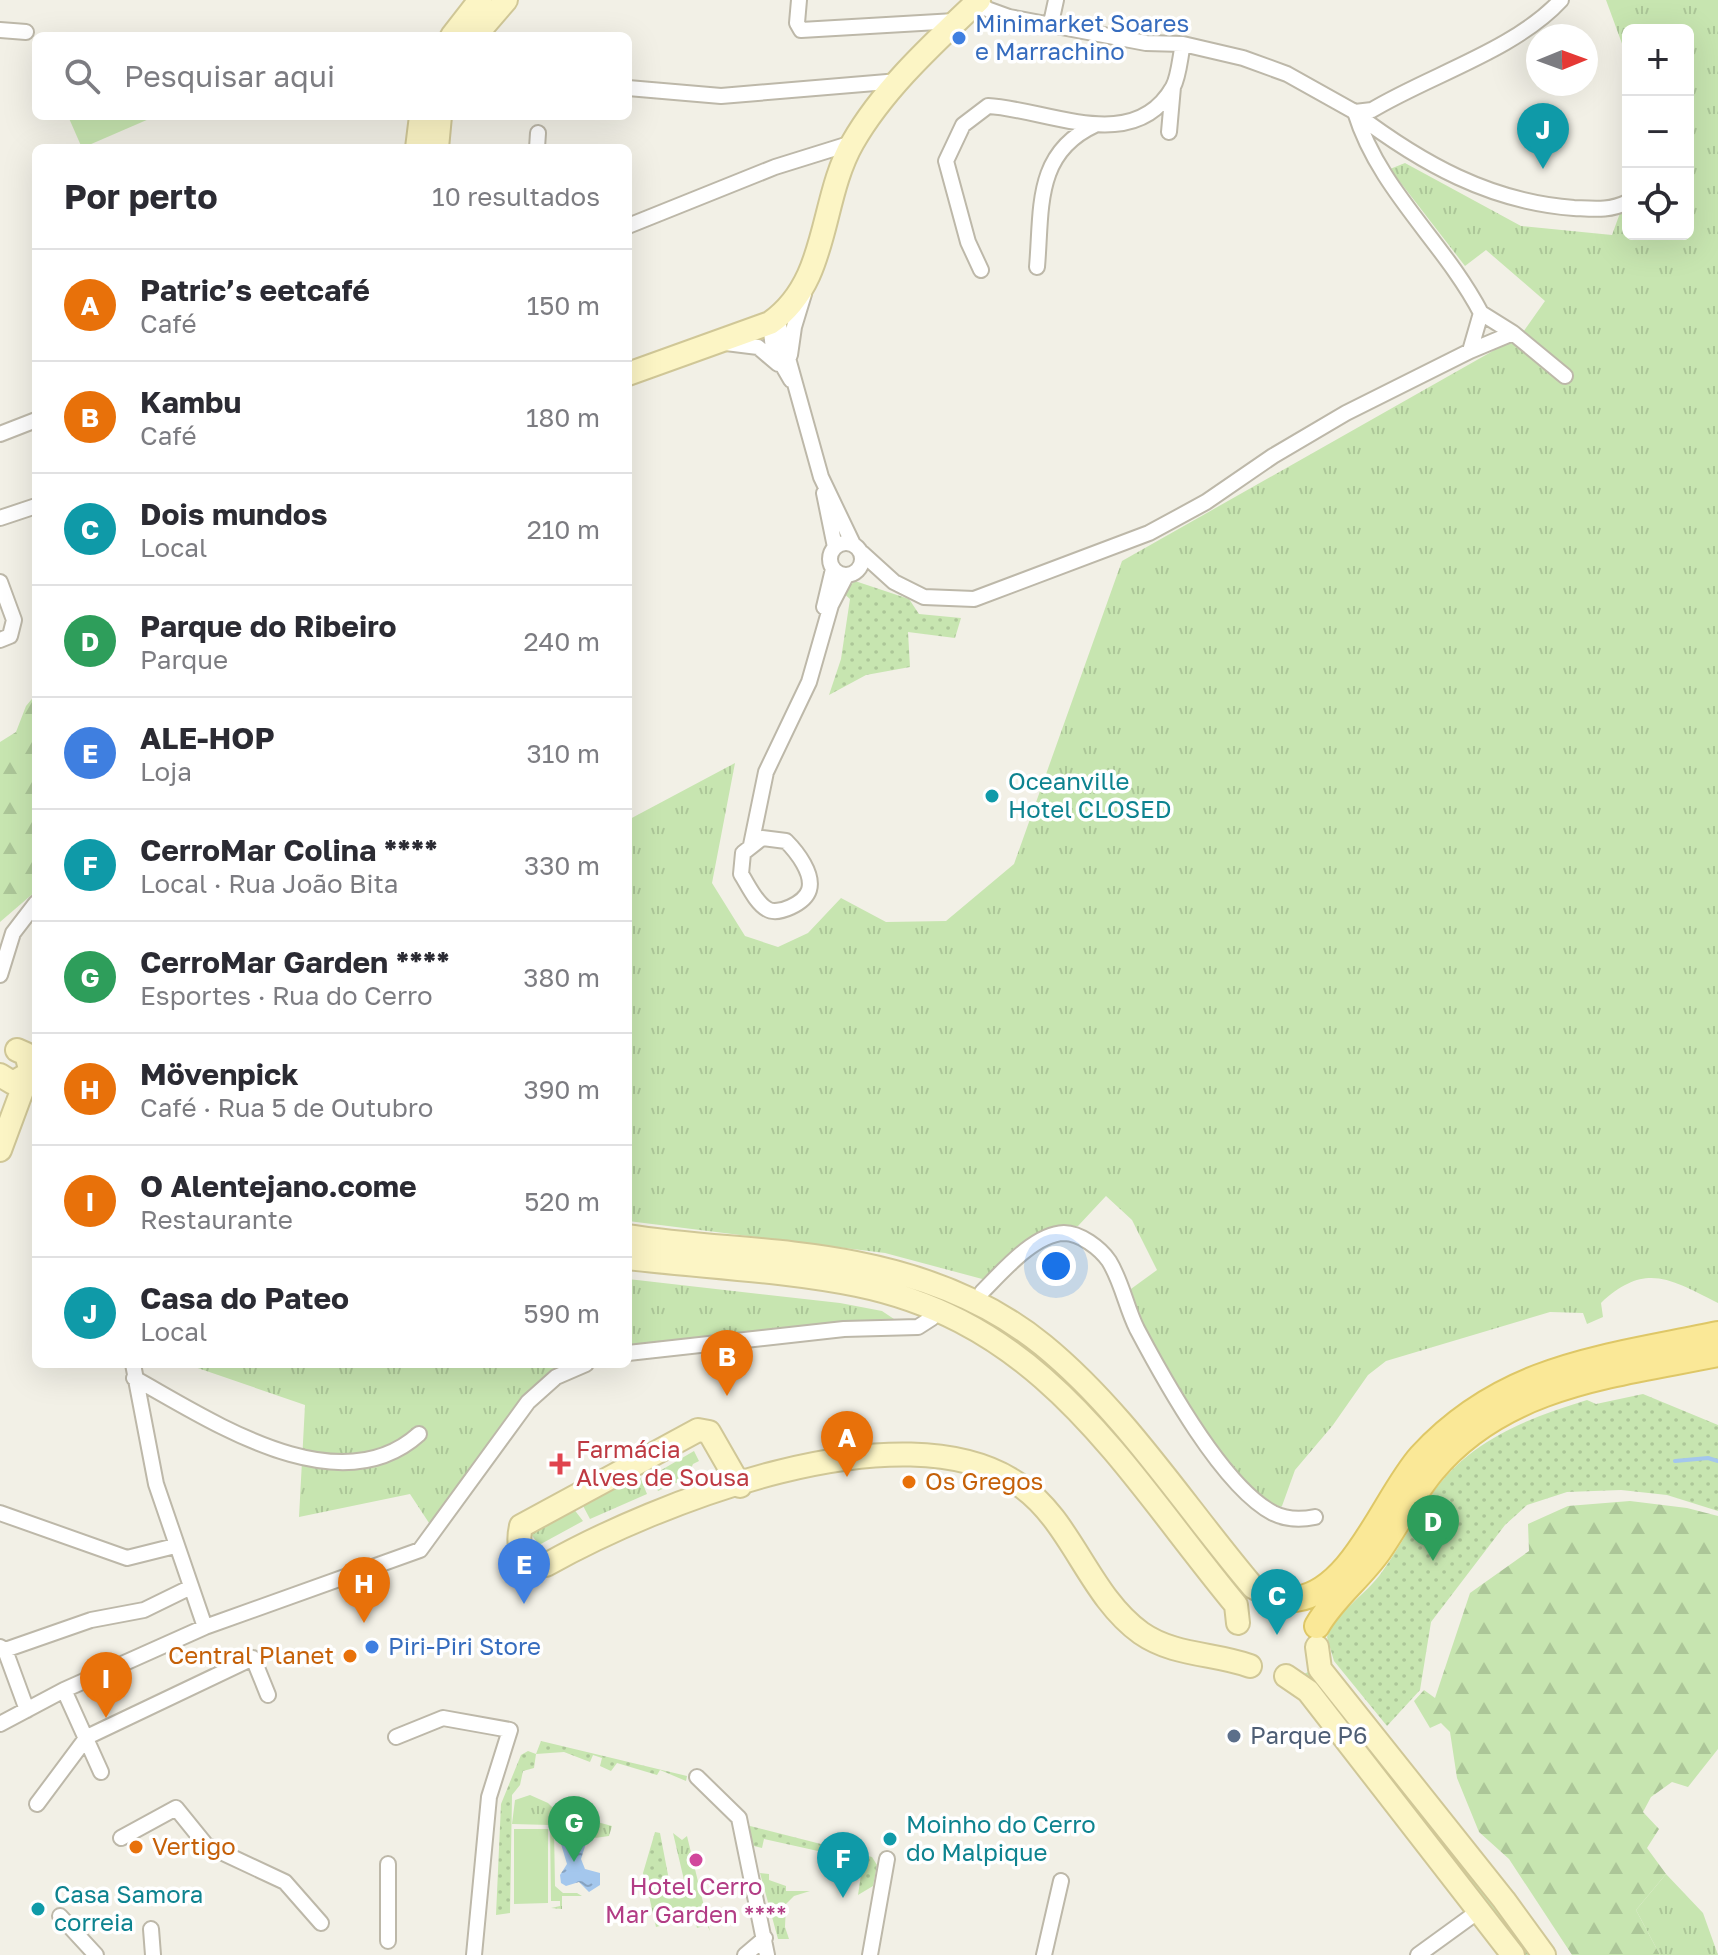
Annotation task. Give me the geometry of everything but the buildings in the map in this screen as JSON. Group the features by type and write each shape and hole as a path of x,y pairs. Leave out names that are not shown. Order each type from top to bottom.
{"main road":[{"path":"455,32 480,0"},
{"path":"478,32 506,0"},
{"path":"632,373 770,323 786,311 818,254 852,143 899,81 978,0"},
{"path":"418,144 420,120"},
{"path":"437,144 440,120"},
{"path":"0,1075 13,1083 25,1059"},
{"path":"0,1150 25,1059"},
{"path":"632,1236 855,1263 960,1294 1043,1345 1107,1408 1253,1587 1268,1595 1296,1599 1311,1597 1342,1571 1418,1459 1478,1406 1520,1382 1564,1367 1718,1334"},
{"path":"632,1258 856,1285 943,1312 999,1341 1034,1368 1087,1419 1236,1605 1238,1632 1250,1666"},
{"path":"1286,1676 1306,1666 1328,1607 1367,1567 1432,1471 1488,1421 1528,1399 1568,1385 1718,1354"},
{"path":"740,1486 709,1432 698,1430 521,1526 517,1540 522,1556 532,1565 546,1565 634,1522 740,1486 785,1469 890,1453 949,1457 986,1468 1017,1483 1043,1504 1112,1603 1142,1634 1196,1656 1226,1653 1250,1605 1268,1595"},
{"path":"1296,1599 1310,1610 1317,1636 1320,1669 1495,1887 1544,1955"},
{"path":"1212,1656 1250,1666 1261,1673 1286,1676 1308,1691 1513,1955"}],"street":[{"path":"799,0 797,23 801,30 955,21"},
{"path":"978,0 987,9 1009,17 1146,43 1183,44 1243,58 1287,74 1355,112 1404,150 1466,184 1539,205 1612,210 1622,205"},
{"path":"1051,23 1056,0"},
{"path":"1355,112 1372,110 1513,36 1550,12 1561,0"},
{"path":"0,30 26,32"},
{"path":"1169,132 1183,44"},
{"path":"632,88 721,96 899,81"},
{"path":"981,270 964,229 946,161 963,125 988,106 1013,107 1095,125 1121,126 1149,113 1174,86"},
{"path":"1355,112 1363,139 1382,175 1468,288 1481,313 1513,333 1565,376"},
{"path":"1037,267 1043,197 1053,157 1073,135 1095,125"},
{"path":"632,224 775,167 852,143"},
{"path":"791,380 794,327 818,254"},
{"path":"1470,351 1481,313"},
{"path":"770,323 779,326 791,380 821,477 830,537 835,547"},
{"path":"843,573 864,573 894,582 924,597 974,599 1082,560 1183,515 1346,413 1513,333"},
{"path":"708,345 737,342 758,347 791,380"},
{"path":"0,434 32,422"},
{"path":"821,477 857,549 860,569 843,573"},
{"path":"0,518 32,507"},
{"path":"843,573 830,555 835,547 844,543 857,549 894,582"},
{"path":"751,845 766,772 809,682 843,573"},
{"path":"809,682 843,573"},
{"path":"0,582 14,620 10,636 0,640"},
{"path":"759,812 776,838 793,848 809,878 810,889 805,897 783,911 771,912 741,874 743,853 762,838 776,838"},
{"path":"0,975 5,938 32,908"},
{"path":"982,1292 1045,1239 1068,1233 1081,1237 1108,1259 1136,1326 1161,1371 1206,1443 1231,1475 1271,1512 1301,1520 1315,1517"},
{"path":"930,1283 951,1280 982,1292 999,1302 1015,1326"},
{"path":"632,1353 844,1329 918,1327 932,1318"},
{"path":"0,1724 64,1690 205,1627 420,1550 528,1402 556,1377 577,1368"},
{"path":"134,1371 156,1484 189,1588 205,1627"},
{"path":"134,1371 231,1433 290,1454 338,1462 384,1458 419,1434"},
{"path":"0,1513 127,1558 175,1546"},
{"path":"27,1710 2,1648 91,1620 144,1610 189,1588"},
{"path":"37,1804 87,1737 253,1658 268,1695"},
{"path":"64,1690 101,1772"},
{"path":"396,1737 443,1718 510,1730 489,1797 474,1955"},
{"path":"697,1777 739,1818 767,1955"},
{"path":"121,1838 176,1808 206,1845 285,1882 321,1923"},
{"path":"870,1955 887,1859"},
{"path":"388,1864 388,1941"},
{"path":"1044,1955 1061,1881"},
{"path":"1418,1955 1480,1910"},
{"path":"60,1916 96,1955"},
{"path":"151,1929 153,1955"},
{"path":"745,1955 765,1938"}],"green space":[{"path":"1606,0 1718,0 1718,1303 1672,1282 1645,1278 1617,1290 1601,1303 1603,1317 1587,1324 1583,1313 1550,1312 1386,1361 1368,1375 1333,1425 1295,1470 1282,1506 1271,1512 1206,1443 1124,1294 1157,1270 1132,1220 1106,1196 1078,1226 1050,1231 1014,1249 986,1280 885,1253 632,1221 632,818 735,763 712,883 745,936 778,947 808,933 841,898 886,922 946,921 1014,864 1122,561 1521,335 1545,301 1486,250 1465,266 1390,169 1405,163 1521,226 1612,235 1620,213 1622,240 1694,240 1694,24 1622,24 1622,44"},
{"path":"70,120 147,120 91,144 80,144"},
{"path":"855,581 909,599 919,614 961,618 955,638 908,632 910,667 866,675 829,695 841,659 850,599 842,592"},
{"path":"32,699 32,894 0,922 0,742 16,732"},
{"path":"632,1279 840,1303 882,1311 903,1325 632,1345"},
{"path":"198,1368 563,1368 431,1526 410,1494 299,1517 305,1405"},
{"path":"1643,1394 1718,1425 1718,1511 1667,1495 1621,1490 1567,1492 1527,1505 1505,1525 1431,1622 1420,1690 1387,1726 1334,1661 1327,1637 1338,1619 1382,1572 1432,1494 1464,1459 1521,1424 1587,1400 1596,1404"},
{"path":"694,1451 699,1461 693,1464 687,1478 658,1491 651,1476"},
{"path":"638,1472 647,1494 590,1519 581,1502"},
{"path":"1630,1501 1687,1508 1718,1516 1718,1749 1688,1787 1672,1782 1651,1797 1643,1812 1659,1829 1647,1848 1666,1874 1636,1910 1660,1955 1572,1955 1509,1859 1479,1832 1457,1778 1450,1732 1441,1723 1430,1728 1414,1701 1424,1690 1435,1698 1470,1593 1529,1551 1528,1524 1568,1506"},
{"path":"573,1508 583,1521 539,1545 530,1533"},
{"path":"1312,1670 1534,1955 1525,1955 1304,1674"},
{"path":"541,1741 687,1776 686,1781 660,1770 657,1775 617,1763 611,1771 600,1766 602,1758 593,1755 590,1762 564,1752 536,1754"},
{"path":"528,1751 536,1754 534,1768 523,1771 520,1785 512,1795 510,1913 496,1915 501,1804 521,1755"},
{"path":"530,1795 548,1803 556,1811 612,1826 609,1836 595,1838 588,1829 572,1823 554,1830 555,1886 563,1893 582,1896 562,1896 562,1909 551,1908 560,1906 560,1901 551,1901 550,1825 512,1824 515,1800"},
{"path":"746,1825 872,1857 877,1865 873,1886 858,1895 863,1861 764,1839 762,1848 750,1845"},
{"path":"514,1829 548,1829 548,1903 514,1904"},
{"path":"655,1832 660,1833 669,1880 651,1880 651,1885 645,1885 643,1873"},
{"path":"673,1833 682,1840 687,1836 710,1931 707,1925 697,1928 694,1917 656,1927 647,1887 684,1880"},
{"path":"760,1873 769,1874 769,1880 786,1886 786,1891 810,1891 794,1896 786,1904 785,1927 789,1939 778,1939"},
{"path":"1666,1874 1703,1913 1718,1955 1660,1955 1636,1910"}],"water":[{"path":"563,1834 582,1834 587,1840 581,1859 585,1869 600,1873 600,1885 589,1892 579,1882 566,1886 561,1883 560,1875 567,1864 561,1844"}],"waterway":[{"path":"1675,1461 1708,1458 1718,1461"}],"place":[{"name":"Minimarket Soares e Marrachino","path":"959,38"},
{"name":"Casa do Pateo","path":"1543,169"},
{"name":"Oceanville Hotel CLOSED","path":"992,796"},
{"name":"Kambu","path":"727,1396"},
{"name":"Farmácia Alves de Sousa","path":"560,1464"},
{"name":"Patric’s eetcafé","path":"847,1477"},
{"name":"Os Gregos","path":"909,1482"},
{"name":"Parque do Ribeiro","path":"1433,1561"},
{"name":"ALE-HOP","path":"524,1604"},
{"name":"Mövenpick","path":"364,1623"},
{"name":"Dois mundos","path":"1277,1635"},
{"name":"Piri-Piri Store","path":"372,1647"},
{"name":"Central Planet","path":"350,1656"},
{"name":"O Alentejano.come","path":"106,1718"},
{"name":"Parque P6","path":"1234,1736"},
{"name":"Moinho do Cerro do Malpique","path":"890,1839"},
{"name":"Vertigo","path":"136,1847"},
{"name":"Hotel Cerro Mar Garden ****","path":"696,1860"},
{"name":"CerroMar Garden ****","path":"574,1862"},
{"name":"CerroMar Colina ****","path":"843,1898"},
{"name":"Casa Samora correia","path":"38,1909"}]}
